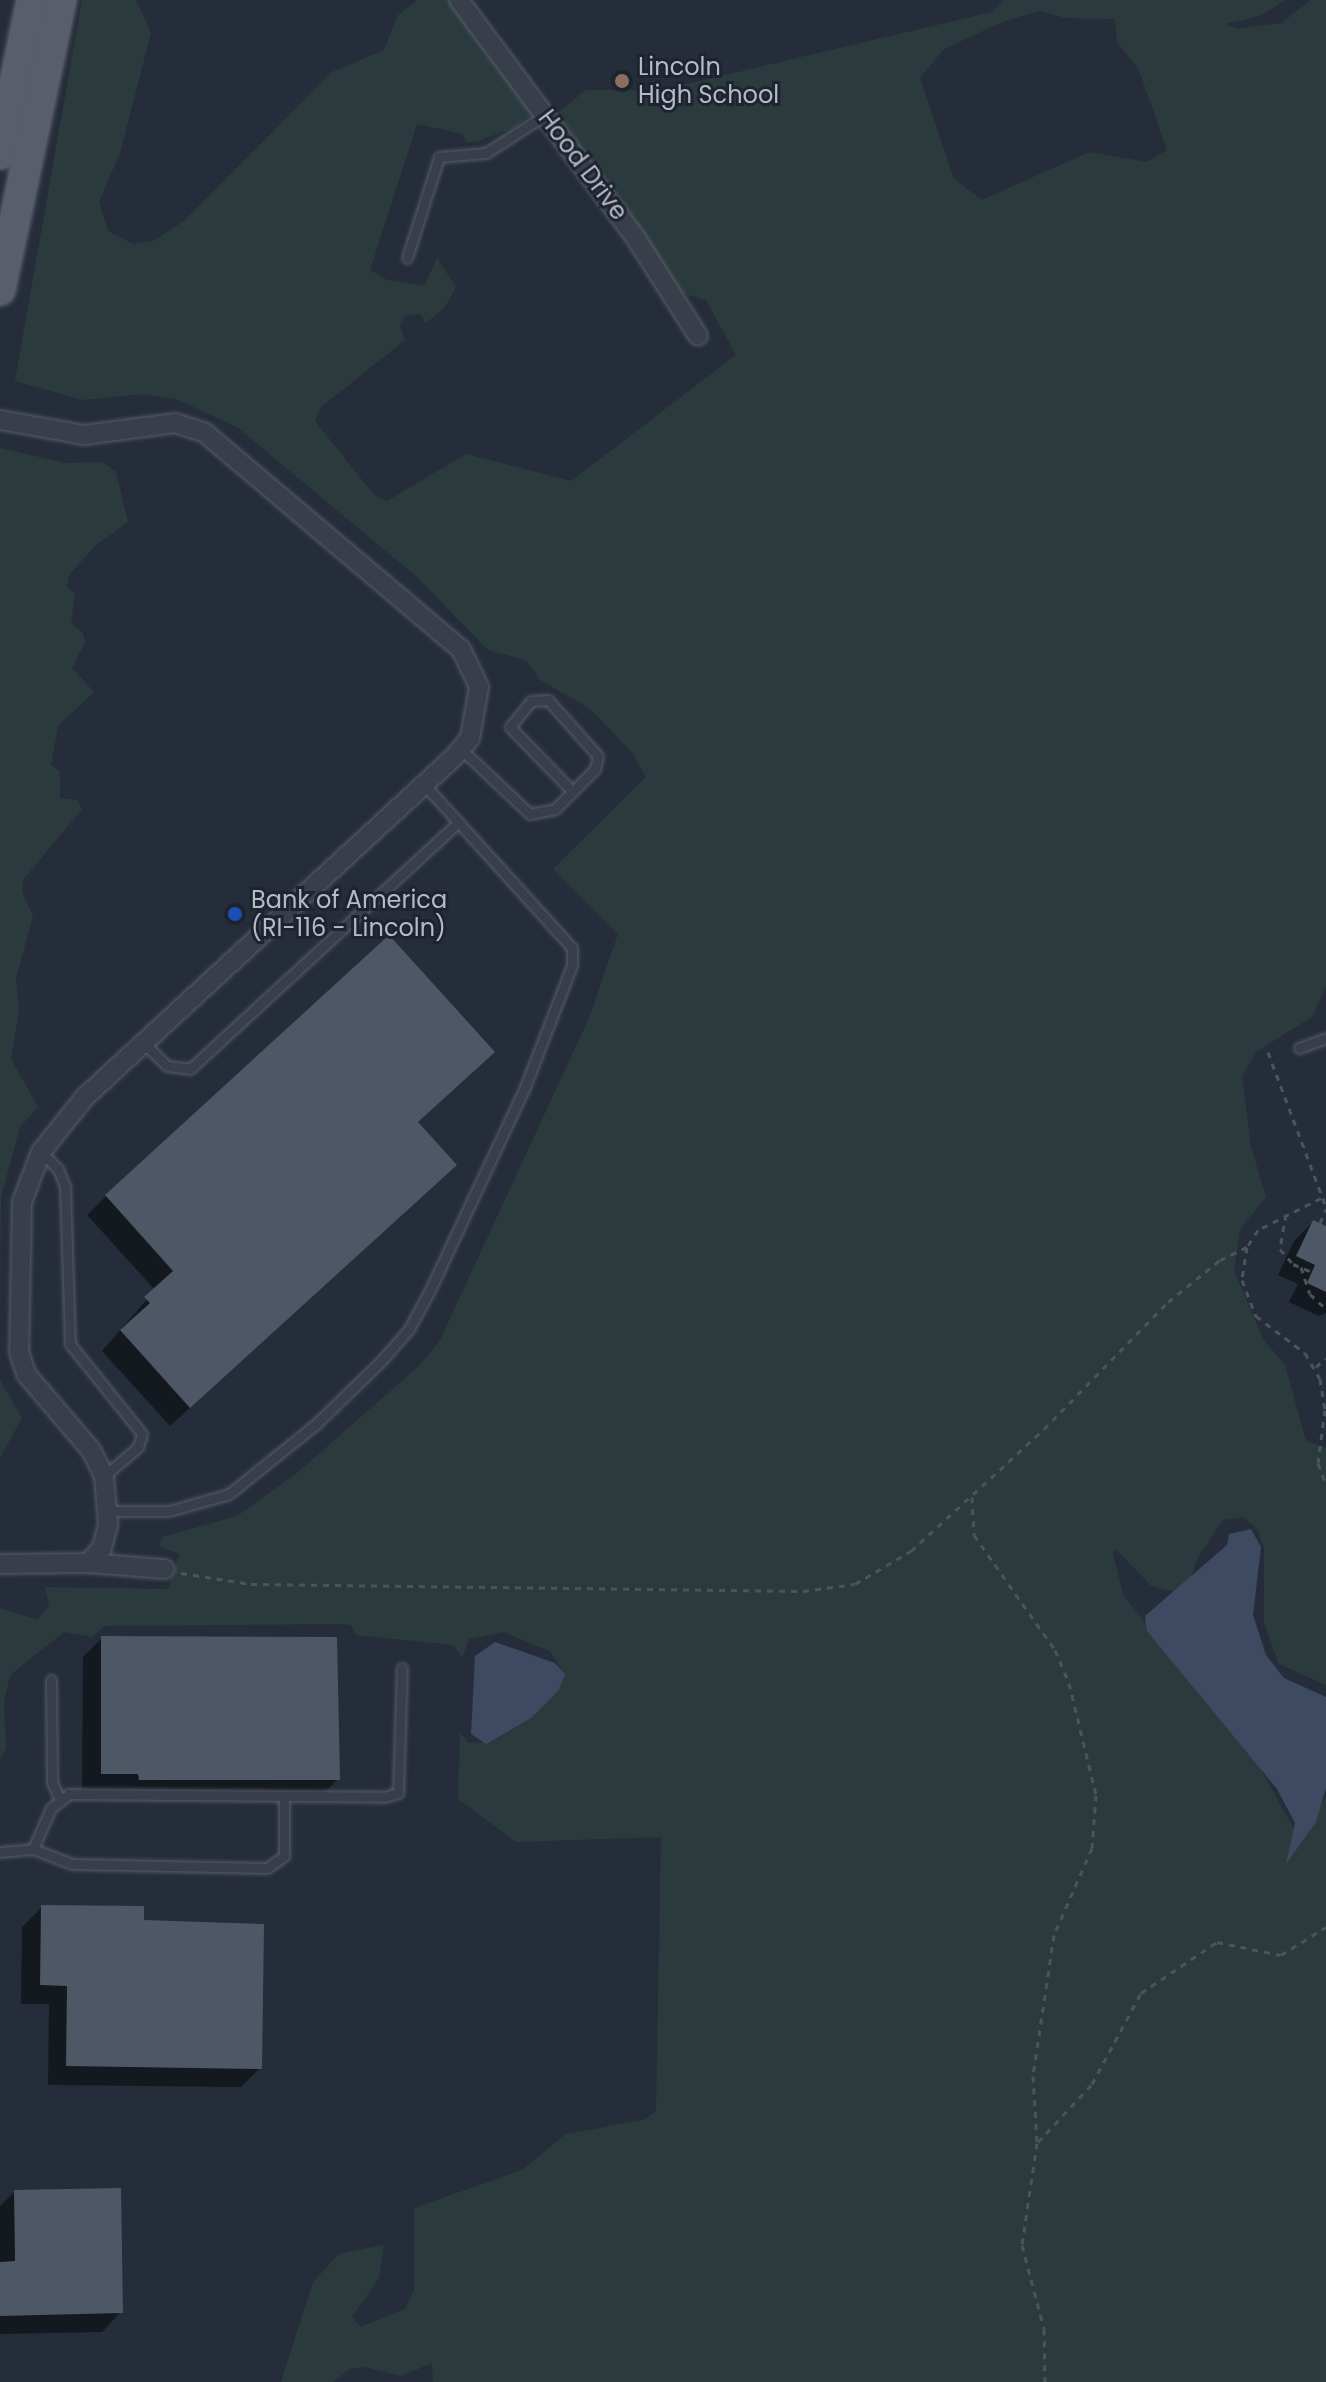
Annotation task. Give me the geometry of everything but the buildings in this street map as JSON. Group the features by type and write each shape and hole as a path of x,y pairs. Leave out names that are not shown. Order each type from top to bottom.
{"main road":[{"path":"0,154 32,0"},
{"path":"0,290 61,0"}],"street":[{"name":"Hood Drive","path":"459,0 635,237 698,336"},
{"path":"0,420 84,435 175,423 205,433 461,649 479,687 478,713 461,749 85,1097 41,1152 22,1202 19,1352 32,1383 91,1450 104,1476 109,1511 102,1548 88,1563"},
{"path":"0,1564 88,1563 165,1569"}],"lane":[{"path":"407,258 439,157 486,153 545,115"},
{"path":"461,749 530,814 555,809 595,769 598,756 548,700 531,701 510,727 572,791"},
{"path":"109,1511 169,1511 229,1494 316,1424 382,1360 409,1329 455,1243 531,1073 572,965 572,948 424,784"},
{"path":"144,1043 167,1066 190,1069 459,822"},
{"path":"1299,1048 1326,1038"},
{"path":"41,1152 58,1169 65,1186 70,1344 142,1434 138,1447 104,1476"},
{"path":"33,1849 59,1798 69,1794 284,1796 398,1793 402,1668"},
{"path":"51,1680 52,1782 59,1798"},
{"path":"0,1852 33,1849 72,1864 267,1868 284,1856 284,1796"}],"path":[{"path":"1268,1052 1326,1208 1320,1223"},
{"path":"1321,1198 1288,1211 1258,1230 1247,1247 1242,1280 1251,1308 1316,1367 1325,1399 1324,1431 1318,1463 1326,1485"},
{"path":"1288,1211 1279,1229 1280,1249 1312,1272"},
{"path":"165,1569 251,1584 832,1590 895,1563 1044,1429 1168,1302 1208,1269 1247,1247"},
{"path":"1301,1267 1310,1294 1326,1309"},
{"path":"1316,1367 1326,1358"},
{"path":"972,1494 974,1535 1055,1650 1069,1683 1096,1795 1092,1848 1054,1935 1033,2076 1037,2143 1022,2245 1044,2329 1045,2382"},
{"path":"1037,2143 1092,2084 1141,1993 1217,1942 1281,1955 1326,1927"}],"shaded area":[{"path":"82,0 136,0 151,33 120,153 99,202 108,231 133,244 153,241 184,221 332,72 384,50 398,15 418,0 454,0 537,109 515,127 476,142 466,142 463,134 417,124 370,270 387,280 424,286 437,258 456,287 445,307 426,323 420,314 404,316 400,326 405,340 320,408 315,421 374,495 387,501 466,454 571,481 736,355 706,300 664,288 549,120 586,90 662,90 992,12 1004,0 1285,0 1260,16 1225,24 1237,29 1282,23 1310,0 1326,0 1326,986 1312,1017 1257,1051 1242,1076 1251,1147 1266,1197 1240,1229 1234,1271 1263,1339 1285,1365 1306,1441 1326,1448 1326,1685 1279,1664 1264,1623 1264,1548 1257,1529 1243,1517 1223,1520 1198,1557 1185,1594 1151,1586 1116,1549 1113,1553 1123,1595 1255,1759 1296,1833 1302,1836 1326,1797 1326,2382 433,2382 432,2363 401,2376 365,2367 349,2369 334,2382 281,2382 313,2282 339,2254 384,2245 379,2278 352,2317 361,2327 405,2309 414,2291 414,2208 522,2170 566,2134 644,2120 656,2111 661,1837 516,1842 458,1799 460,1732 468,1743 489,1742 543,1701 563,1672 550,1651 503,1632 469,1639 462,1658 454,1645 356,1635 351,1625 342,1624 105,1626 92,1637 64,1632 10,1675 4,1702 6,1748 0,1760 0,1608 38,1620 49,1605 45,1587 168,1589 180,1554 159,1546 162,1537 237,1516 297,1473 419,1366 440,1340 589,1018 618,934 553,869 646,777 632,752 589,708 540,680 526,660 488,650 417,577 237,427 176,399 144,394 83,400 15,381","holes":["1039,11 1066,18 1115,19 1117,42 1139,70 1167,150 1147,162 1089,152 982,200 954,179 920,78 944,49 1002,22"]},
{"path":"0,448 65,463 103,462 116,472 128,522 96,545 69,575 67,586 75,595 71,623 83,633 85,642 72,668 94,692 58,726 51,765 60,772 60,798 77,800 82,809 23,880 22,892 33,916 16,978 19,1010 11,1059 38,1107 20,1127 1,1197 0,1313"},
{"path":"0,1380 22,1418 0,1458"}],"water":[{"path":"1251,1529 1261,1547 1253,1615 1266,1655 1284,1678 1326,1697 1326,1788 1316,1822 1286,1864 1295,1823 1277,1789 1147,1631 1145,1616 1227,1545 1229,1534"},
{"path":"495,1642 555,1663 565,1674 559,1690 531,1718 486,1744 471,1734 475,1656"}],"place":[{"name":"Lincoln High School","path":"622,81"},
{"name":"Bank of America (RI-116 - Lincoln)","path":"235,914"}]}
